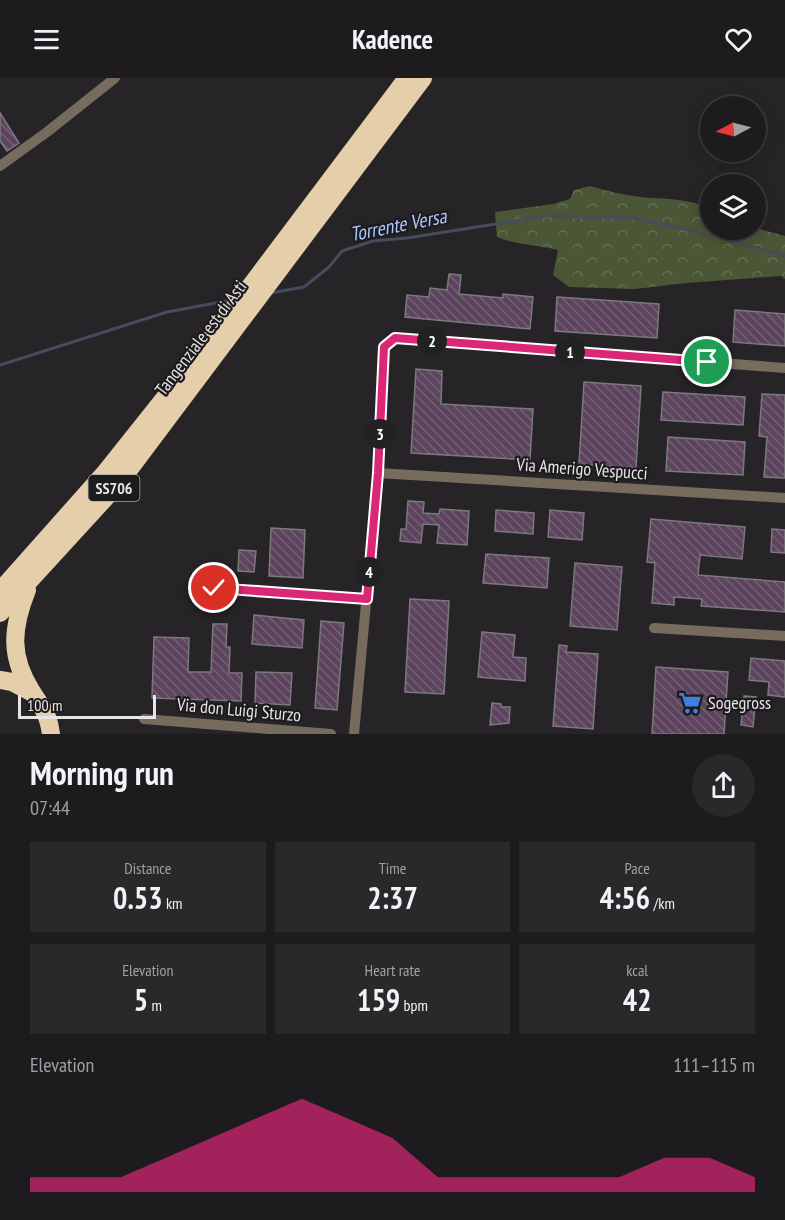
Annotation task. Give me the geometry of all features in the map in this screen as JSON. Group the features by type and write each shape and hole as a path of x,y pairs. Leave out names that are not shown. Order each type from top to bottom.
{"highway":[{"name":"Tangenziale est di Asti","path":"0,591 26,573 119,483 216,352 407,78"},
{"name":"Tangenziale est di Asti","path":"0,613 26,573 104,474 194,361 274,266 423,78"},
{"path":"0,577 26,573 14,627 15,651 22,672 33,693 43,705 51,734"},
{"path":"0,680 12,682 33,693"}],"street":[{"path":"2,162 47,132 115,78"},
{"path":"354,734 378,473 384,347 395,338 785,368"},
{"name":"Via Amerigo Vespucci","path":"378,473 785,498"},
{"path":"214,588 367,599"},
{"path":"654,628 785,636"},
{"name":"Via don Luigi Sturzo","path":"144,719 331,734"}],"green space":[{"path":"590,186 628,195 700,204 700,240 766,240 766,231 785,236 785,279 781,276 635,289 569,287 553,275 558,250 497,237 495,212 553,204 570,199 574,190"}],"building":[{"path":"0,113 19,143 7,151 0,141"},
{"path":"449,274 461,275 459,294 503,298 503,294 533,297 530,329 405,317 407,295 429,297 430,288 447,290"},
{"path":"557,297 659,304 657,338 555,331"},
{"path":"735,310 785,314 785,346 733,342"},
{"path":"416,369 442,371 441,404 533,409 530,460 411,453"},
{"path":"584,382 641,386 636,468 579,464"},
{"path":"663,392 745,397 743,425 661,420"},
{"path":"762,394 785,395 785,478 764,477 767,437 759,436"},
{"path":"668,437 745,442 743,475 666,471"},
{"path":"408,501 424,502 423,513 439,514 440,509 469,511 467,545 437,543 439,525 423,524 421,543 400,541 401,529 406,529"},
{"path":"496,510 534,513 533,534 495,531"},
{"path":"550,510 584,513 582,540 548,537"},
{"path":"651,519 745,527 742,559 700,555 698,575 785,582 785,612 701,606 702,599 674,597 674,605 652,603 655,563 647,562"},
{"path":"271,528 305,530 303,578 269,576"},
{"path":"772,529 785,530 785,553 771,552"},
{"path":"239,550 256,551 254,572 238,571"},
{"path":"486,554 549,558 547,588 483,583"},
{"path":"575,563 622,567 617,630 570,626"},
{"path":"410,599 449,601 444,694 405,692"},
{"path":"254,615 304,620 302,648 252,644"},
{"path":"321,621 344,623 337,710 315,708"},
{"path":"213,624 227,624 226,647 230,647 229,673 242,673 241,701 152,698 154,637 189,638 188,672 211,672"},
{"path":"482,632 515,635 513,657 526,658 525,681 478,677"},
{"path":"559,645 567,646 566,652 598,654 593,729 553,726"},
{"path":"751,658 785,661 785,697 768,695 769,682 749,680"},
{"name":"Sogegross","path":"656,667 728,672 724,734 652,734"},
{"path":"256,672 292,673 290,705 255,703"},
{"path":"744,696 756,697 753,727 741,725"},
{"path":"492,703 501,704 501,707 510,707 509,723 490,725"}],"waterway":[{"name":"Torrente Versa","path":"271,293 304,287 329,267 342,251 373,241 407,238 546,216 635,218 715,236 785,256"},
{"name":"Torrente Versa","path":"0,365 167,312 232,300"}],"place":[{"name":"Sogegross","path":"690,703"}],"route":[{"path":"214,588 367,599 378,473 384,347 395,338 707,362"}]}
